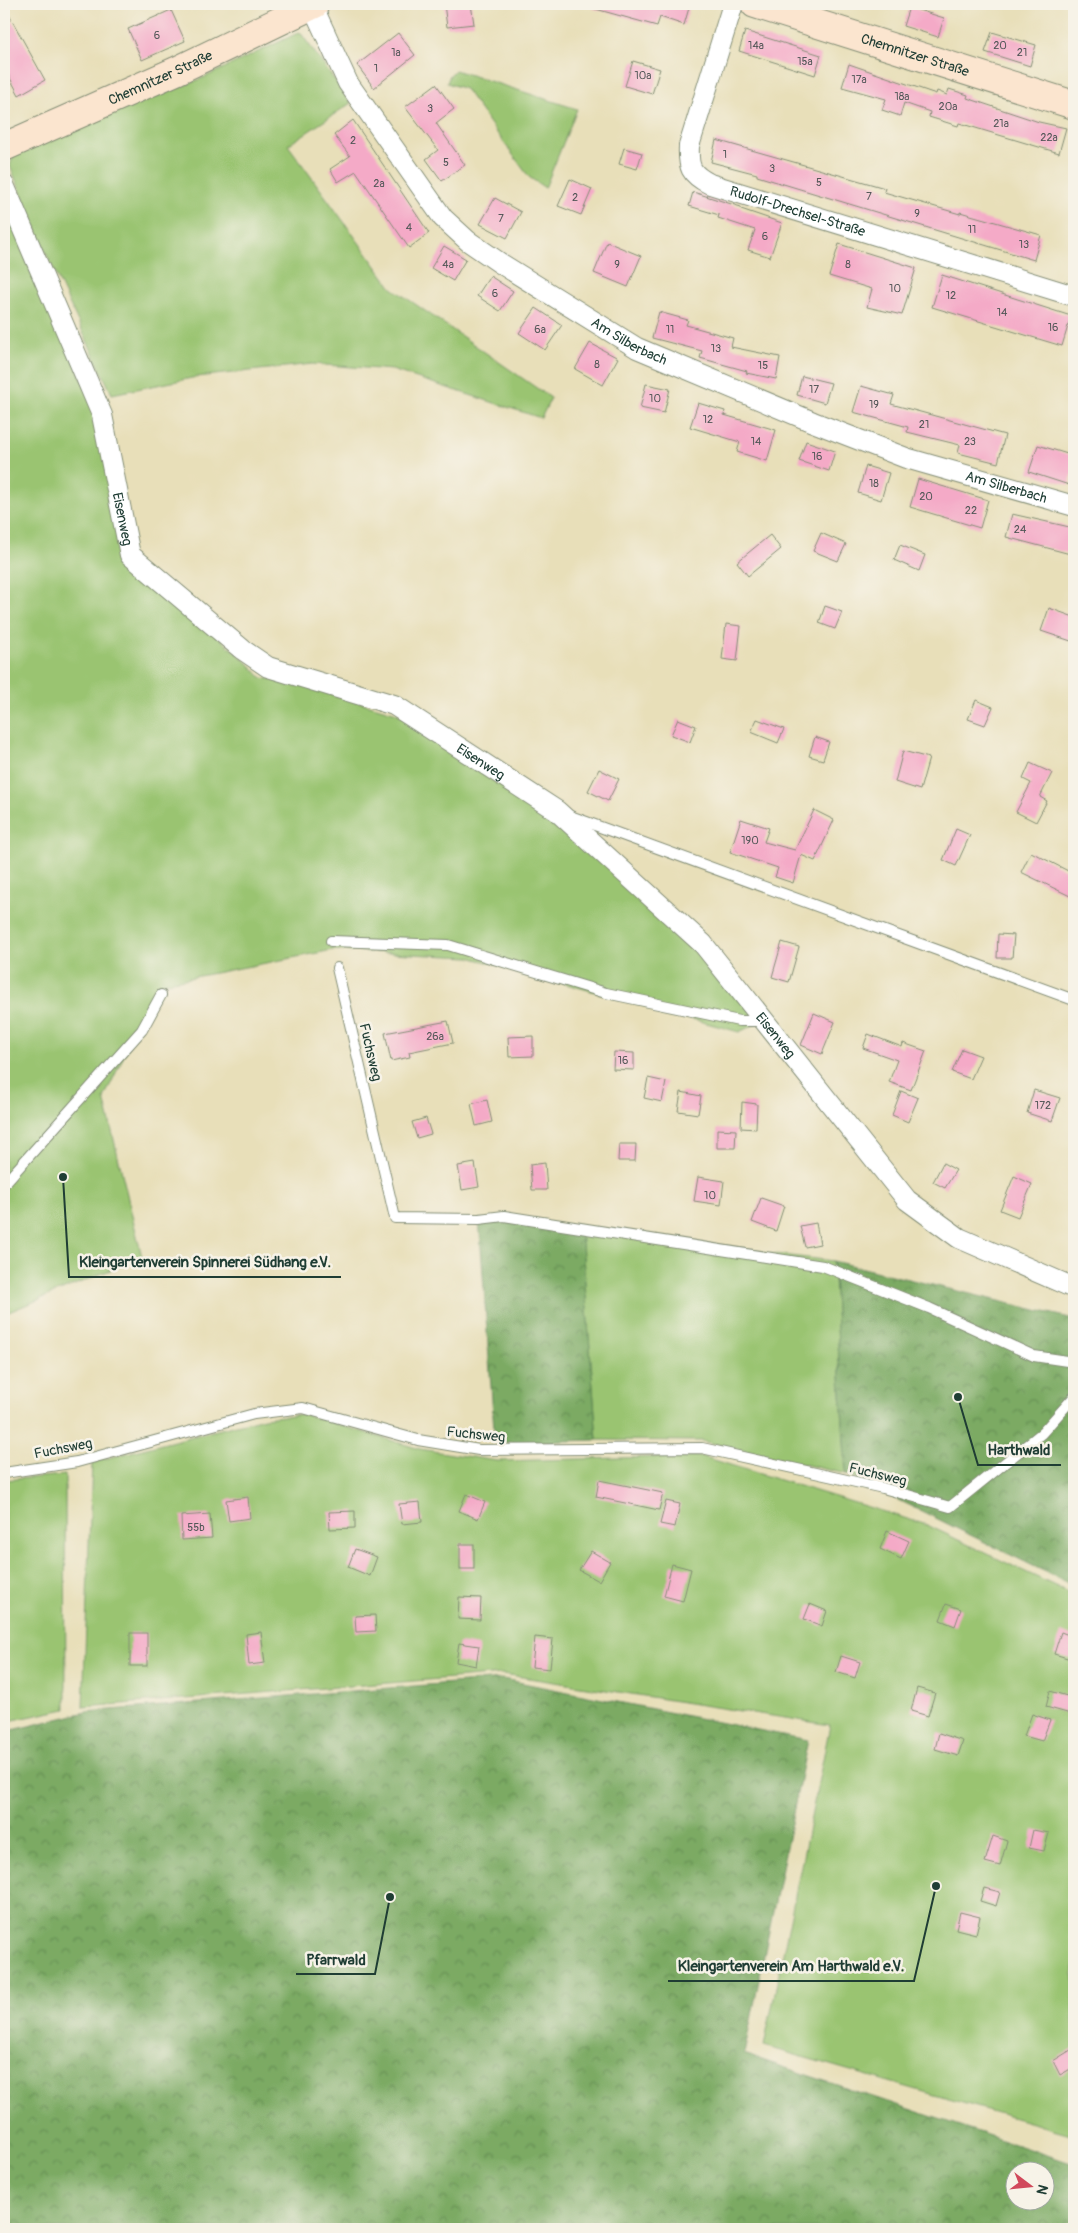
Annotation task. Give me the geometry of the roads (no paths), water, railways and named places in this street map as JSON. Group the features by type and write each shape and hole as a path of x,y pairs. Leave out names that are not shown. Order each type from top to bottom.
{"street":[{"name":"Chemnitzer Straße","path":"4,147 176,71 314,4"},
{"name":"Am Silberbach","path":"314,4 348,83 443,218 468,241 500,263 637,348 804,419 906,458 1074,506"},
{"name":"Rudolf-Drechsel-Straße","path":"733,4 689,146 688,165 697,178 710,184 1074,296"},
{"name":"Chemnitzer Straße","path":"755,4 1074,106"},
{"name":"Eisenweg","path":"4,185 102,414 130,555 243,650 268,667 394,705 557,811 703,944 907,1200 959,1238 1074,1288"}],"lane":[{"path":"557,811 1074,1000"},
{"path":"332,942 448,945 606,993 739,1021 765,1021"},
{"name":"Fuchsweg","path":"337,968 395,1218 480,1219 504,1216 824,1266 929,1308 1034,1356 1074,1362"},
{"path":"4,1184 142,1030 161,995"},
{"name":"Fuchsweg","path":"4,1473 77,1462 254,1414 303,1408 418,1440 479,1450 702,1448 883,1488 950,1506 1042,1433 1074,1397"}],"place":[{"name":"Kleingartenverein Spinnerei Südhang e.V.","path":"63,1177"},
{"name":"Harthwald","path":"958,1397"},
{"name":"Kleingartenverein Am Harthwald e.V.","path":"936,1886"},
{"name":"Pfarrwald","path":"390,1897"}]}
